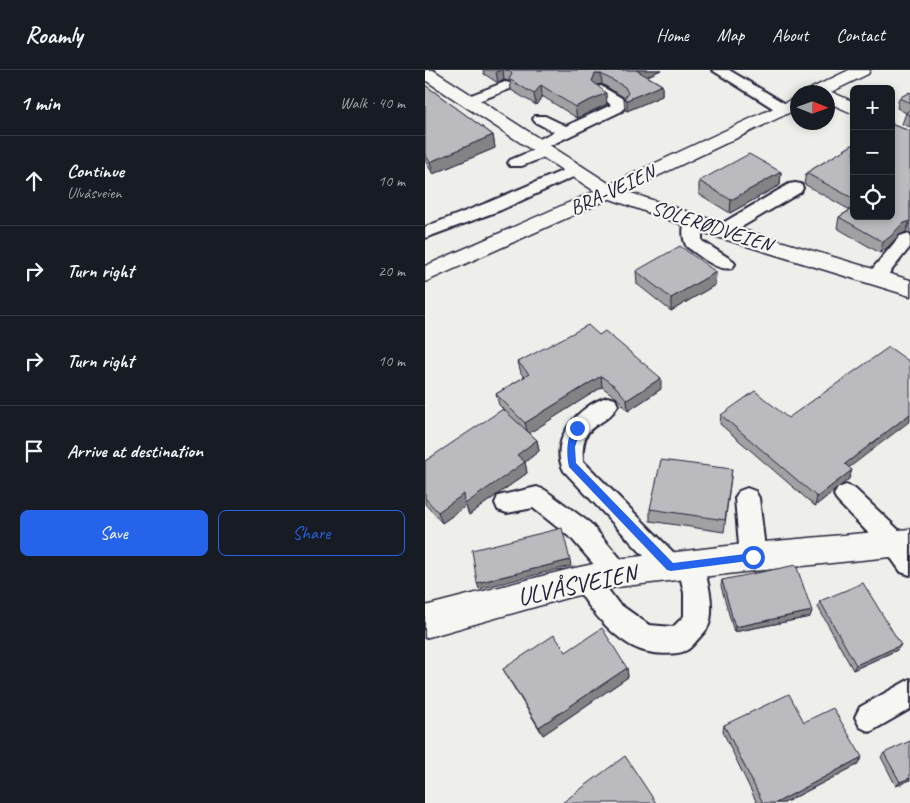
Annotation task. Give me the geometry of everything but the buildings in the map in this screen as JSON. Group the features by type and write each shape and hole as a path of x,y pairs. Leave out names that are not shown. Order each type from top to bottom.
{"street":[{"path":"835,86 862,70"},
{"name":"SOLERØDVEIEN","path":"425,72 471,100 609,192 722,231 910,288"},
{"path":"835,100 850,107"},
{"name":"BRA-VEIEN","path":"425,276 790,106"},
{"name":"ULVÅSVEIEN","path":"425,622 617,573 753,557 905,550"}],"lane":[{"path":"719,70 790,106"},
{"path":"471,100 505,86"},
{"path":"516,163 566,132 617,108 621,103 601,90"},
{"path":"539,119 566,132"},
{"path":"425,233 495,206 576,170"},
{"path":"722,231 795,188"},
{"path":"693,221 693,243 726,264"},
{"path":"876,277 906,240"},
{"path":"586,580 609,612 644,638 679,640 697,620 697,593 680,566 572,464 571,447 577,428 607,405"},
{"path":"847,495 905,550"},
{"path":"507,503 537,497 581,531 617,573"},
{"path":"747,498 753,557"},
{"path":"870,717 910,693"}],"route":[{"path":"577,428 571,447 572,464 671,567 753,557"}]}
